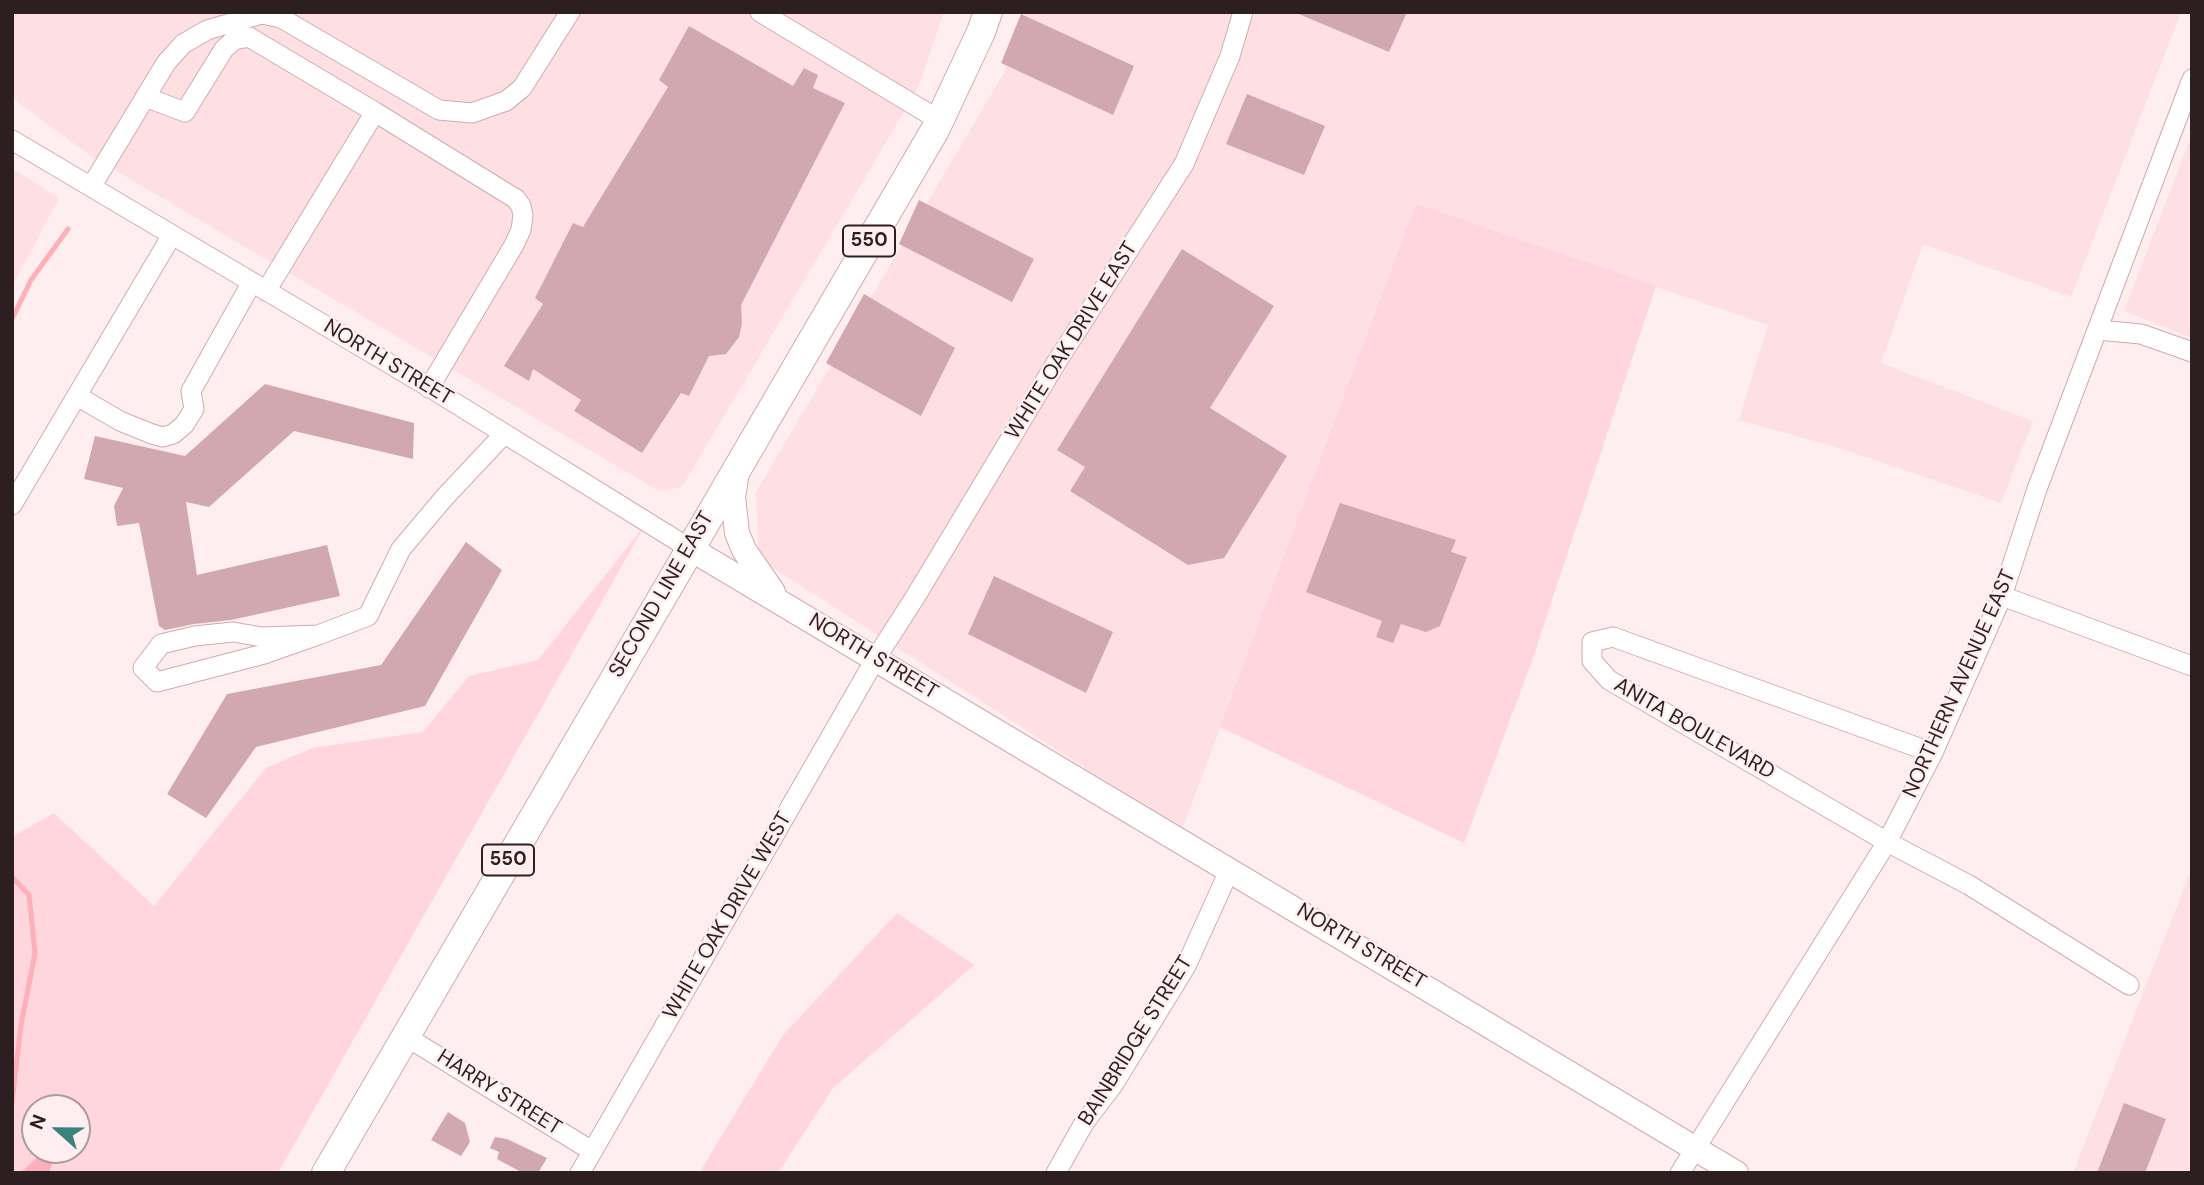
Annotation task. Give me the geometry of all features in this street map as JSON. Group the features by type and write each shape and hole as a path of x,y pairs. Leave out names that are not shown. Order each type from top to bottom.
{"highway":[{"name":"SECOND LINE EAST","path":"327,1173 939,120 988,12"}],"main road":[{"path":"739,464 733,497 737,533 744,550 780,601"},
{"name":"NORTH STREET","path":"689,548 1735,1173"}],"street":[{"path":"91,187 166,63 184,44 207,30 262,14 281,18 439,110 461,113 484,111 506,101 522,88 570,12"},
{"path":"760,12 939,120"},
{"name":"WHITE OAK DRIVE EAST","path":"876,658 1056,363 1184,164 1230,56 1243,12"},
{"path":"145,97 185,112 224,49 234,40 249,37 516,199 523,215 521,230 429,387"},
{"name":"NORTHERN AVENUE EAST","path":"1680,1173 1887,842 1933,753 2002,596 2037,489 2192,79"},
{"path":"77,396 120,421 163,437 173,434 184,425 194,409 191,391 375,112"},
{"name":"NORTH STREET","path":"12,140 429,387 689,548"},
{"path":"12,505 172,234"},
{"path":"2098,330 2141,334 2192,352"},
{"path":"318,635 262,637 233,632 195,636 161,644 143,668 157,682 264,654 318,635 368,616 401,549 504,433"},
{"path":"2002,596 2192,666"},
{"name":"ANITA BOULEVARD","path":"1933,753 1614,637 1592,642 1592,662 1609,680 1887,842 1969,885 2129,985"},
{"name":"WHITE OAK DRIVE WEST","path":"580,1173 876,658"},
{"name":"BAINBRIDGE STREET","path":"1056,1173 1084,1123 1113,1085 1186,966 1230,869"},
{"name":"HARRY STREET","path":"405,1036 592,1150"}],"shaded area":[{"path":"12,12 944,12 918,88 682,487 659,491 91,156 12,98"},
{"path":"1026,12 2181,12 2071,297 1923,244 1881,363 2033,421 2001,503 1839,448 1739,420 1768,325 1416,205 1182,830 759,559 756,492 1005,71"},
{"path":"2192,134 2192,338 2124,311"},
{"path":"12,168 59,198 12,287"},
{"path":"1416,204 1656,286 1532,661 1464,843 1220,727"},
{"path":"645,525 278,1173 49,1173 52,1164 91,1164 91,1094 21,1094 21,1164 31,1164 23,1171 12,1173 12,837 54,813 154,906 266,768 312,748 423,732 469,676 538,660"},
{"path":"2191,870 2192,1173 2073,1173"},
{"path":"897,913 974,965 833,1088 778,1173 699,1173 783,1035"},
{"path":"30,1164 52,1164 49,1173 20,1173"}],"building":[{"path":"1294,12 1407,12 1389,52"},
{"path":"1021,14 1134,66 1113,115 1001,63"},
{"path":"689,26 793,86 804,68 818,75 813,88 845,103 741,305 742,323 739,337 726,354 709,356 689,396 681,393 642,453 574,411 581,400 533,369 529,381 504,366 543,304 535,298 573,223 583,227 668,87 659,80"},
{"path":"1247,94 1325,126 1304,175 1226,144"},
{"path":"919,200 1034,259 1012,302 899,244"},
{"path":"1182,249 1274,306 1210,408 1287,456 1224,558 1188,565 1070,491 1085,467 1057,450"},
{"path":"864,294 955,348 921,416 826,363"},
{"path":"265,384 414,423 413,459 294,431 209,507 186,502 197,575 327,545 340,596 231,620 165,630 159,626 139,523 117,526 114,506 123,488 84,479 95,436 185,456"},
{"path":"1340,503 1456,540 1451,552 1467,557 1440,626 1426,632 1401,624 1393,643 1376,637 1382,621 1306,592"},
{"path":"466,542 502,570 425,706 256,747 206,818 167,794 227,694 381,665"},
{"path":"994,576 1113,632 1086,693 968,634"},
{"path":"2124,1103 2166,1119 2145,1173 2097,1173"},
{"path":"448,1112 465,1123 470,1142 461,1156 431,1140"},
{"path":"495,1137 507,1139 547,1158 538,1173 523,1173 497,1159 499,1152 490,1148"}],"waterway":[{"path":"12,319 31,280 68,229"},
{"path":"12,877 29,895 35,953 21,1025 12,1102"}]}
